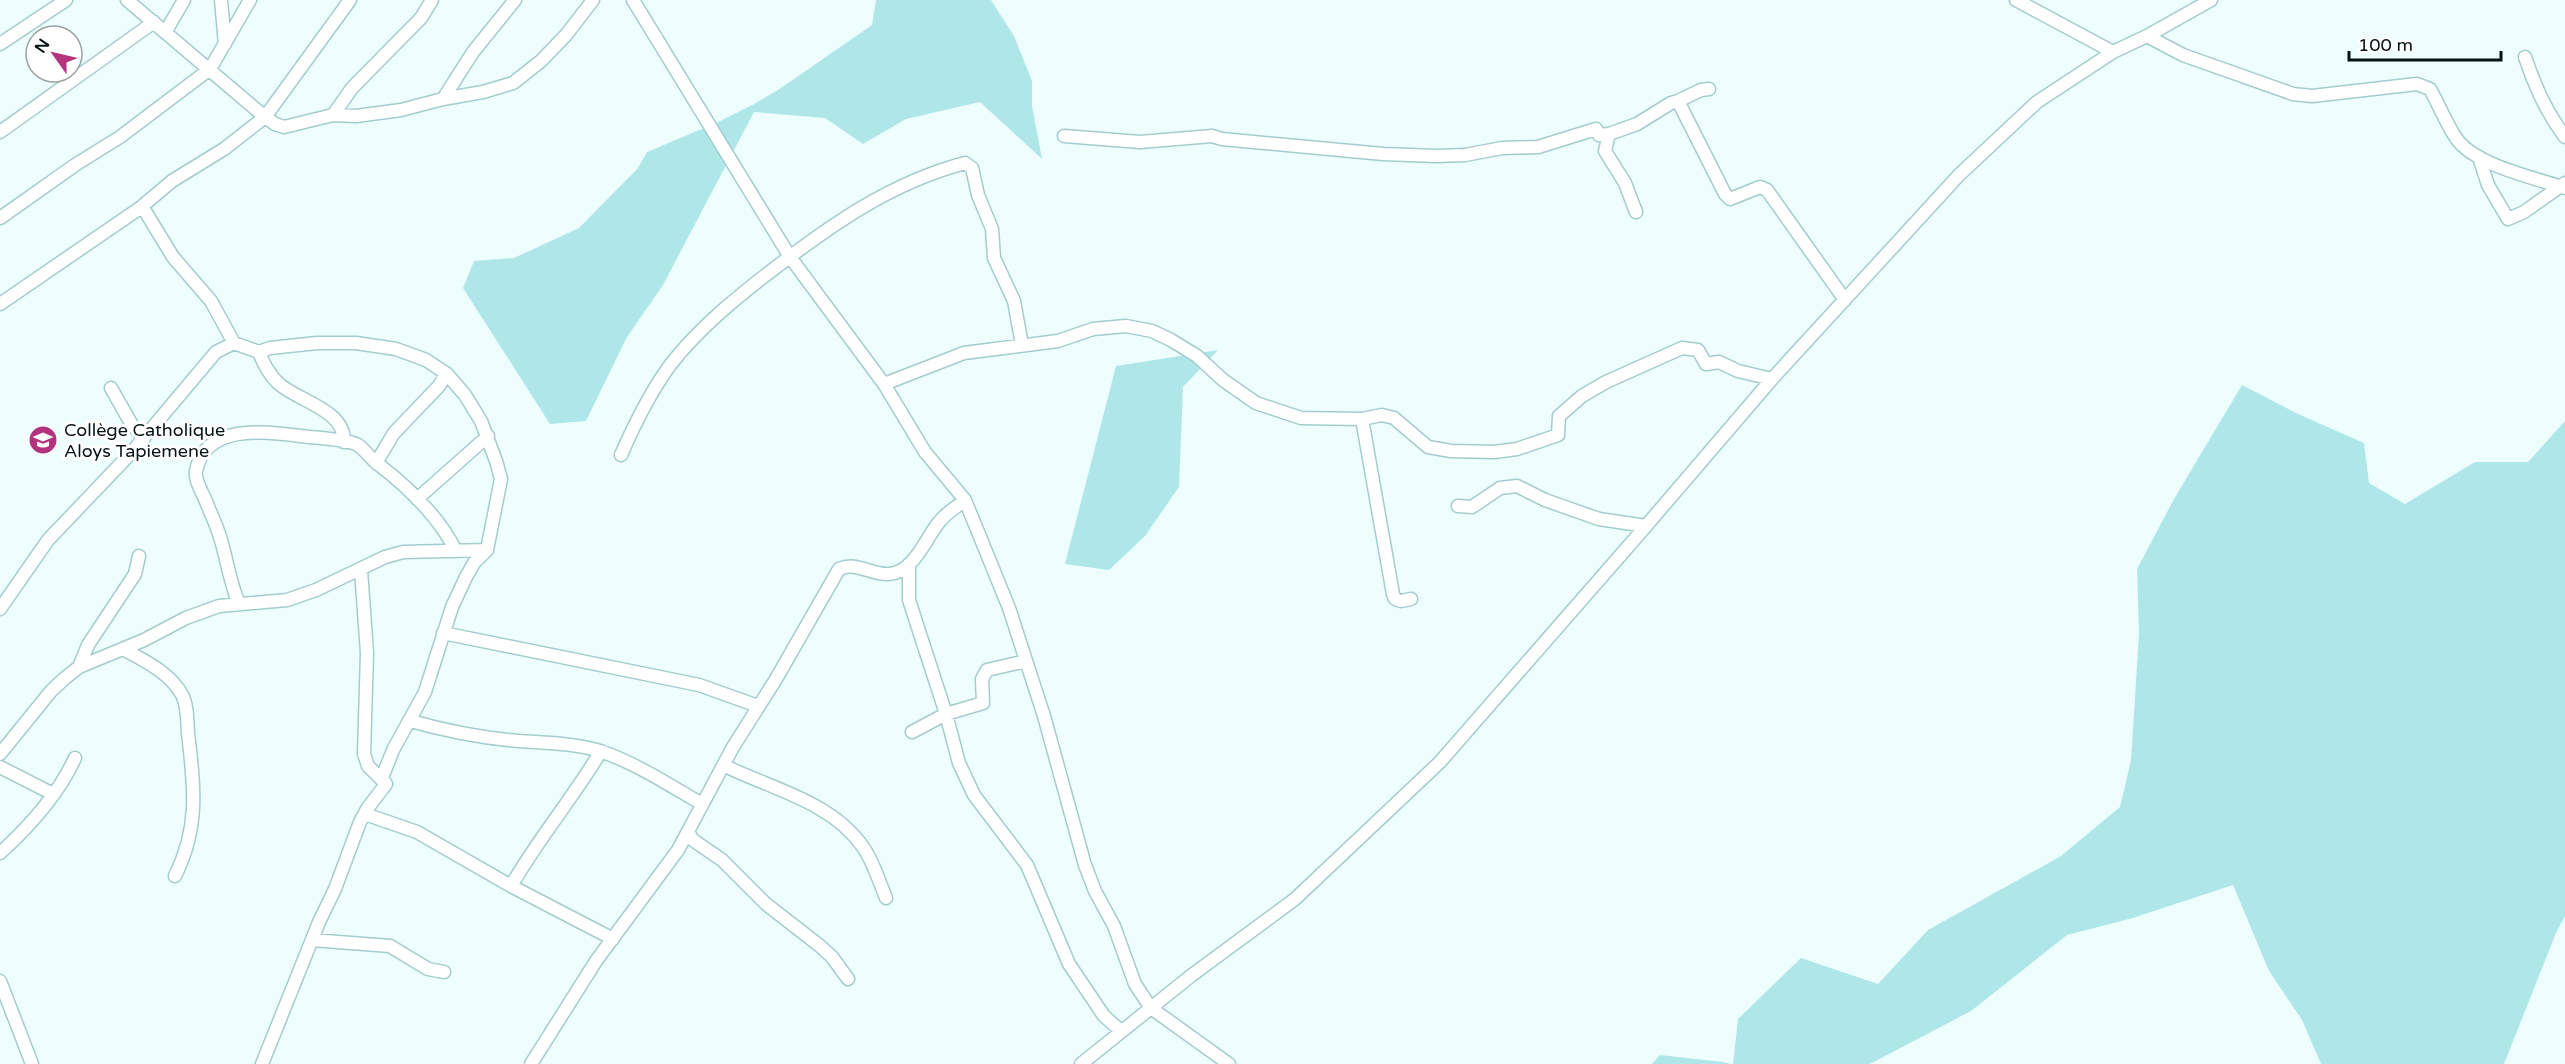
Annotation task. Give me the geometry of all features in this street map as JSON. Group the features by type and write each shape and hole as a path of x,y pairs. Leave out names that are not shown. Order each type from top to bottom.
{"street":[{"path":"0,44 66,0"},
{"path":"127,0 265,117 275,124 284,126 333,115 356,116 402,110 513,83 523,77 566,35 593,0"},
{"path":"166,31 184,0"},
{"path":"221,0 225,45"},
{"path":"0,218 75,165 120,137 210,69 250,0"},
{"path":"0,304 140,208 172,181 224,149 265,117 350,0"},
{"path":"333,115 352,88 421,18 432,0"},
{"path":"443,99 473,52 515,0"},
{"path":"633,0 790,256 884,384 925,452 965,500 1009,608 1044,716 1085,865 1095,891 1114,926 1135,984 1151,1008 1229,1064"},
{"path":"2016,0 2113,52"},
{"path":"1081,1064 1192,975 1295,899 1440,762 1772,379 1959,174 2037,102 2113,52 2147,36 2211,0"},
{"path":"0,132 154,22"},
{"path":"2147,36 2183,55 2293,94 2312,96 2416,84 2426,86 2430,88 2457,140 2468,151 2479,157 2563,186"},
{"path":"2525,57 2537,91 2552,120 2565,137"},
{"path":"1064,136 1140,142 1212,136 1222,139 1371,153 1436,156 1465,154 1502,148 1538,147 1596,129 1599,135 1610,134 1637,124 1671,103 1709,88"},
{"path":"1678,101 1725,194 1730,199 1760,187 1767,190 1845,300"},
{"path":"1610,134 1605,151 1624,183 1636,212"},
{"path":"2479,157 2488,185 2508,219 2524,212 2563,186"},
{"path":"621,455 648,397 672,362 738,296 825,230 866,204 913,181 965,163 972,168 978,195 992,230 994,258 1014,301 1022,345"},
{"path":"140,208 145,211 173,257 211,301 234,343 258,352 278,384 310,401 338,423 343,430 344,442"},
{"path":"884,384 964,353 1058,341 1110,326 1142,328 1171,340 1197,356 1223,380 1256,403 1301,418 1362,419 1382,415 1394,418 1428,447 1494,452 1517,449 1558,435 1559,416 1582,396 1606,382 1682,348 1698,350 1706,364 1719,362 1738,370 1772,379"},
{"path":"0,609 48,540 144,438 174,399 216,352 234,343"},
{"path":"258,352 270,348 317,343 356,343 396,349 412,354 447,374 473,408 488,436 501,479 487,550 474,563 466,577 443,633 425,692 393,750 382,778 386,784"},
{"path":"376,463 394,433 438,387 447,374"},
{"path":"111,388 132,425 144,438"},
{"path":"1362,419 1395,599 1401,601 1411,599"},
{"path":"238,604 227,571 219,534 195,474 200,456 206,449 228,436 256,432 357,444 376,463 392,473 417,499 446,534 456,551"},
{"path":"417,499 488,436"},
{"path":"1458,506 1472,507 1500,488 1516,486 1545,500 1590,516 1646,526"},
{"path":"531,1064 574,993 662,873 688,832 723,765 839,569 848,565 890,574 909,564 942,518 965,500"},
{"path":"0,754 51,691 80,667 186,618 219,606 287,600 361,570 386,557 403,552 487,550"},
{"path":"80,667 88,645 135,574 139,556"},
{"path":"909,564 909,600 946,714 959,763 974,795 1027,865 1069,964 1104,1016 1121,1032"},
{"path":"361,570 367,653 364,754 368,766 386,784"},
{"path":"443,633 699,685 758,706"},
{"path":"123,649 149,663 172,682 182,694 186,708 195,796 184,859 175,876"},
{"path":"912,732 946,714 983,703 985,699 982,679 987,670 1026,661"},
{"path":"411,721 458,733 518,741 555,742 601,751 632,765 702,804"},
{"path":"511,886 531,851 601,751"},
{"path":"0,853 36,818 75,758"},
{"path":"723,765 783,790 834,818 852,833 865,849 886,898"},
{"path":"0,767 53,794"},
{"path":"262,1064 365,814 386,784"},
{"path":"365,814 417,832 511,886 613,939"},
{"path":"688,832 693,840 722,860 766,904 832,957 848,979"},
{"path":"312,940 335,944 379,943 390,946 428,969 444,972"},
{"path":"0,981 32,1064"}],"shaded area":[{"path":"876,0 991,0 1014,36 1032,81 1032,106 1042,159 980,102 906,119 863,144 825,118 754,112 663,285 627,337 586,421 550,424 463,288 474,261 514,258 579,228 638,168 647,152 716,123 778,90 872,25"},
{"path":"1218,350 1183,387 1179,487 1145,536 1109,570 1065,564 1116,366"},
{"path":"2242,385 2298,414 2364,443 2369,483 2405,504 2475,462 2528,462 2565,421 2565,916 2556,933 2504,1064 2321,1064 2302,1020 2269,971 2233,885 2133,918 2067,935 1971,1011 1870,1064 1733,1064 1738,1019 1801,958 1878,984 1928,930 2061,856 2120,807 2131,760 2139,633 2137,569 2174,499"},
{"path":"1660,1055 1723,1062 1731,1064 1652,1064"}],"place":[{"name":"Collège Catholique Aloys Tapiemene","path":"43,440"}]}
